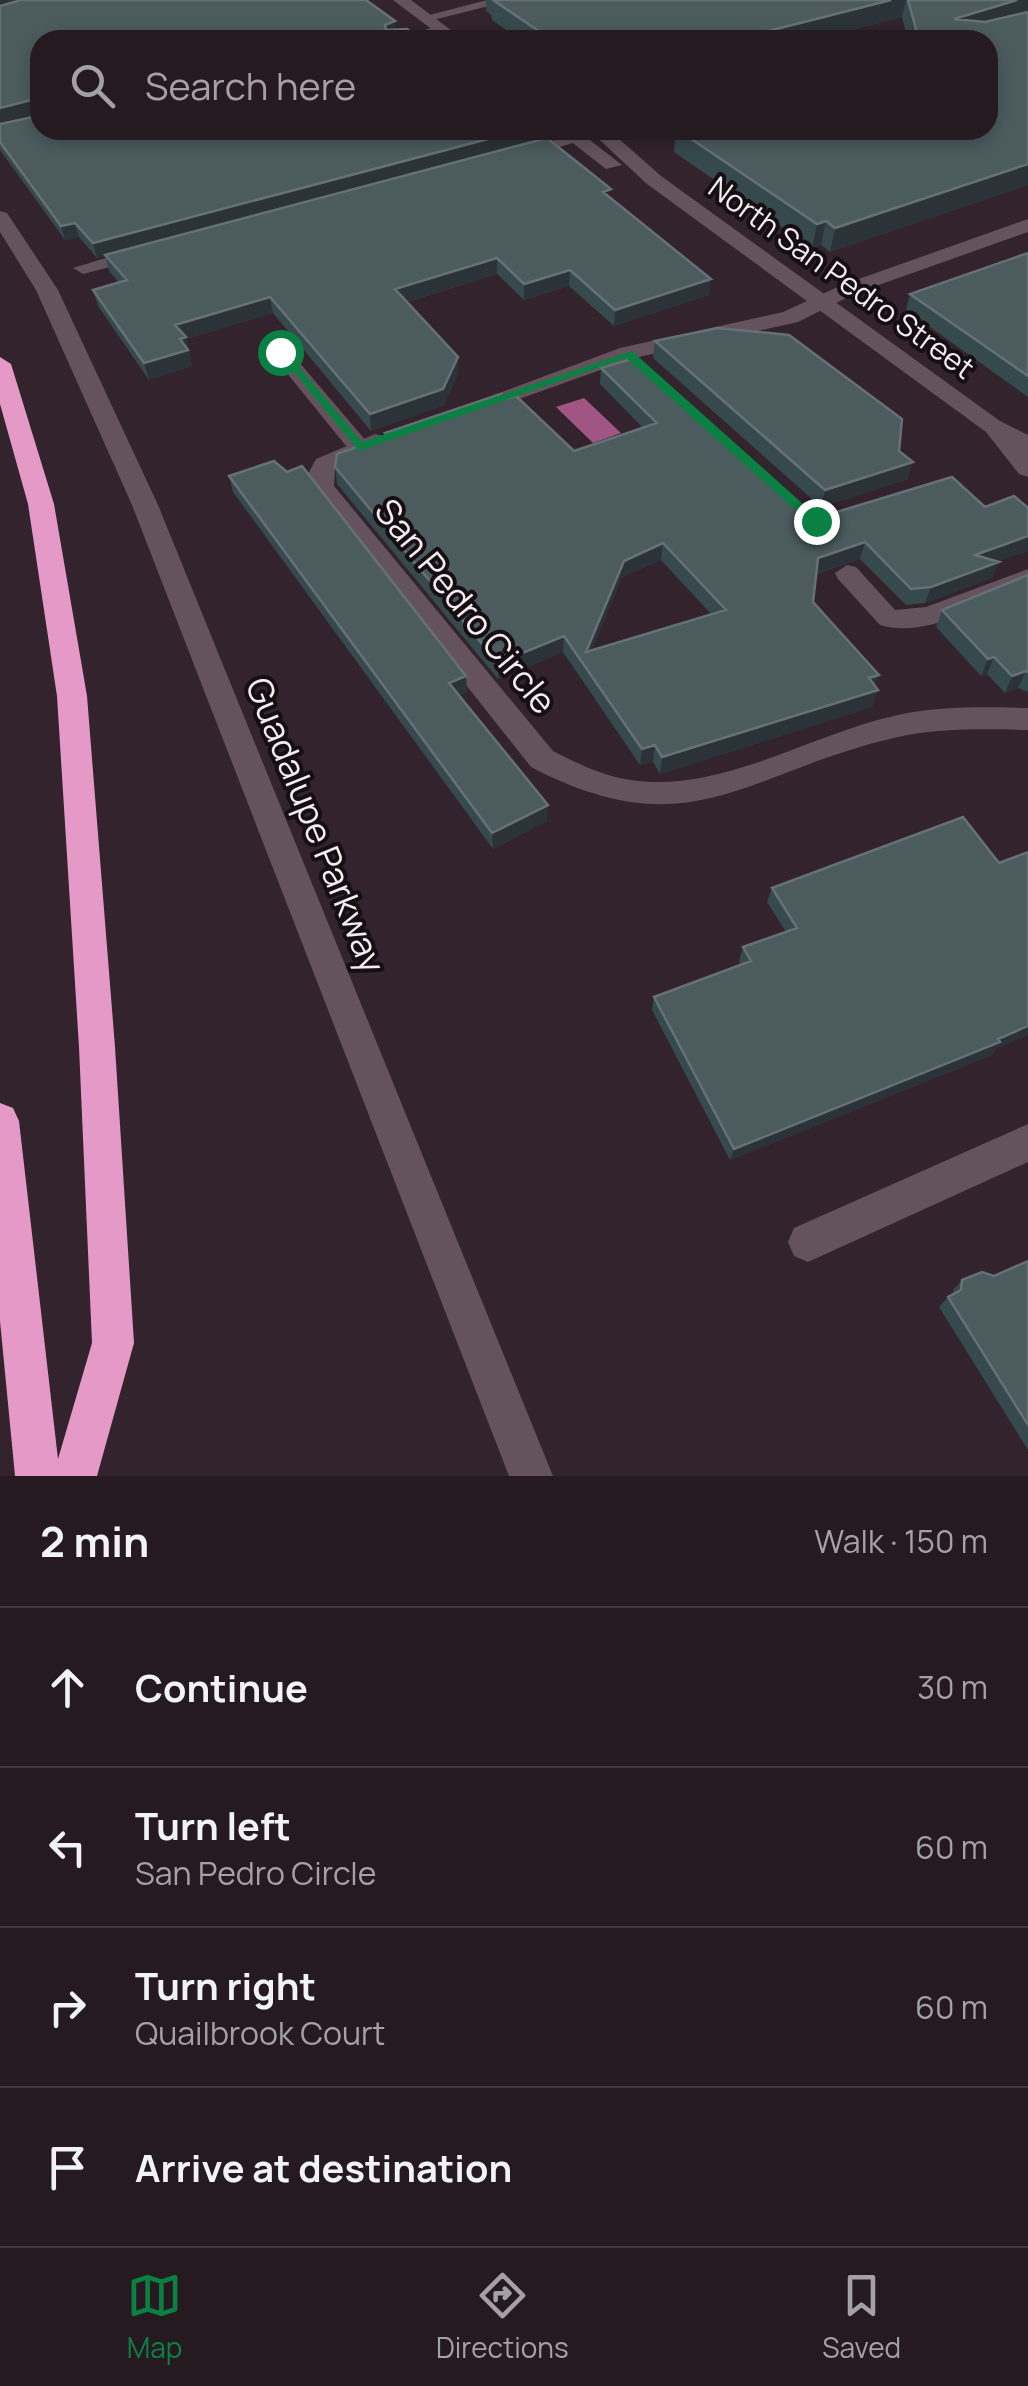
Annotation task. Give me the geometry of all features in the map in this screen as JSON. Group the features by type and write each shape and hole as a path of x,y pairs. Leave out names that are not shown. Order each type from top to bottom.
{"highway":[{"path":"0,364 41,504 72,696 97,1047 113,1344 75,1476"},
{"path":"0,1122 37,1476"}],"street":[{"path":"402,0 442,30"},
{"path":"494,161 554,140"},
{"name":"North San Pedro Street","path":"579,140 608,163 654,180"},
{"name":"North San Pedro Street","path":"613,140 654,180 820,302 992,426 1028,444"},
{"name":"Guadalupe Parkway","path":"0,216 46,290 146,505 531,1476"},
{"path":"430,422 628,353 763,324 1028,226"},
{"path":"83,268 159,248"},
{"path":"628,353 653,376"},
{"name":"North San Pedro Street","path":"992,426 1028,469"},
{"name":"San Pedro Circle","path":"395,434 325,464 319,476 322,488 542,759 571,778 615,792 661,797 702,791 898,726 988,718 1028,720"},
{"path":"808,1242 1028,1143"}],"lane":[{"path":"425,18 506,0"},
{"path":"280,352 359,447"},
{"path":"848,573 888,619 929,616 1028,577"}],"shaded area":[{"path":"584,398 621,433 593,443 556,407"}],"building":[{"path":"21,0 366,0 395,21 385,25 386,30 30,30 30,100 0,108 0,6"},
{"path":"493,0 891,0 772,30 537,30"},
{"path":"908,0 1017,0 954,19 985,22 1028,12 1028,164 835,228 826,221 817,224 693,140 998,140 998,30 916,30"},
{"path":"30,118 30,140 484,140 93,243 75,223 61,226 0,142 0,124"},
{"path":"550,140 611,189 603,192 711,279 615,310 570,270 524,284 497,258 395,289 458,357 443,389 370,414 270,297 175,325 186,337 180,339 188,350 144,363 93,290 127,280 105,255"},
{"path":"1028,253 1028,376 910,294"},
{"path":"718,328 789,335 902,419 899,451 913,462 825,490 655,341"},
{"path":"635,358 808,513 830,514 952,477 985,507 1014,496 1028,508 1028,536 975,555 999,562 931,587 911,589 865,542 818,558 813,602 879,675 869,678 878,690 662,757 655,745 642,749 564,636 498,663 335,467 337,454 388,436 385,433 501,394 506,399 516,396 574,451 657,423 601,368","holes":["663,543 726,610 586,652 624,561"]},
{"path":"274,461 287,472 302,466 466,676 449,683 548,805 492,833 229,476"},
{"path":"1028,575 1028,672 1012,676 994,657 988,659 942,610"},
{"path":"963,817 999,863 1028,852 1028,1026 998,1039 1000,1042 734,1149 654,997 751,961 743,947 797,928 772,888"},
{"path":"1028,1261 1028,1425 948,1297 961,1290 962,1280 982,1272 994,1276"}],"route":[{"path":"280,352 359,447 628,353 816,521"}]}
